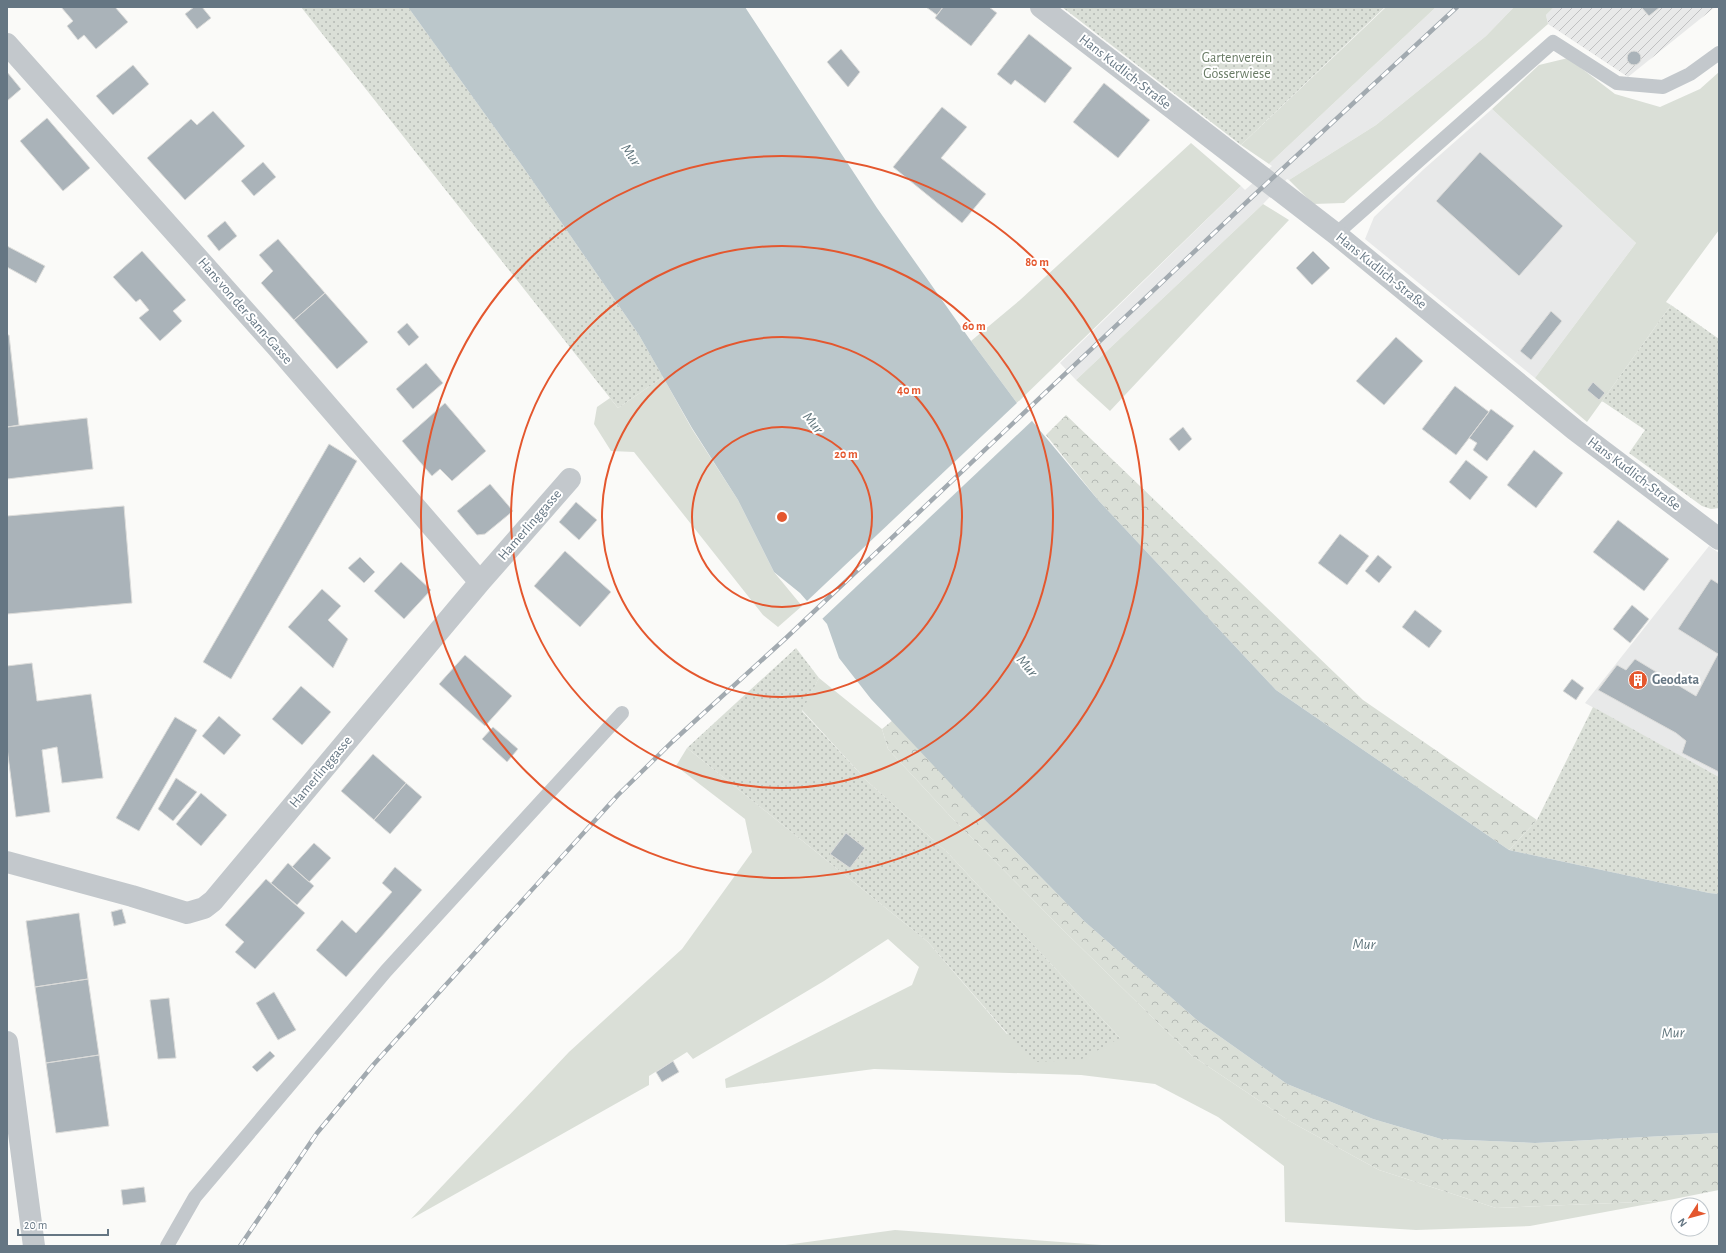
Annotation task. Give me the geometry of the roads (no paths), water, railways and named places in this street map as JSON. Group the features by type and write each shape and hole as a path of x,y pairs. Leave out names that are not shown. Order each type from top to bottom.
{"street":[{"name":"Hans Kudlich-Straße","path":"1041,7 1336,234 1575,430 1719,539"},
{"name":"Hans von der Sann-Gasse","path":"7,44 271,341 480,582"},
{"name":"Hamerlinggasse","path":"7,862 132,896 187,913 204,908 213,901 480,582 570,479"},
{"path":"7,1042 34,1246"}],"lane":[{"path":"1336,234 1553,42 1617,83 1663,87 1690,74 1719,54"},
{"path":"167,1246 195,1197 386,971 622,713"}],"water":[{"name":"Mur","path":"408,7 745,7 877,208 971,341 1017,403 1099,501 1276,690 1509,850 1719,894 1719,1133 1535,1143 1441,1139 1373,1119 1287,1084 1198,1021 1084,921 980,815 871,699 839,658 827,624 800,593 774,572 738,500 692,428 639,335 523,167"}],"railway":[{"path":"240,1246 317,1133 374,1064 618,795 672,742 786,638 1251,198 1457,7"}],"place":[{"name":"Geodata","path":"1638,680"}],"park label":[{"name":"Gartenverein Gösserwiese","path":"1237,66"}]}
